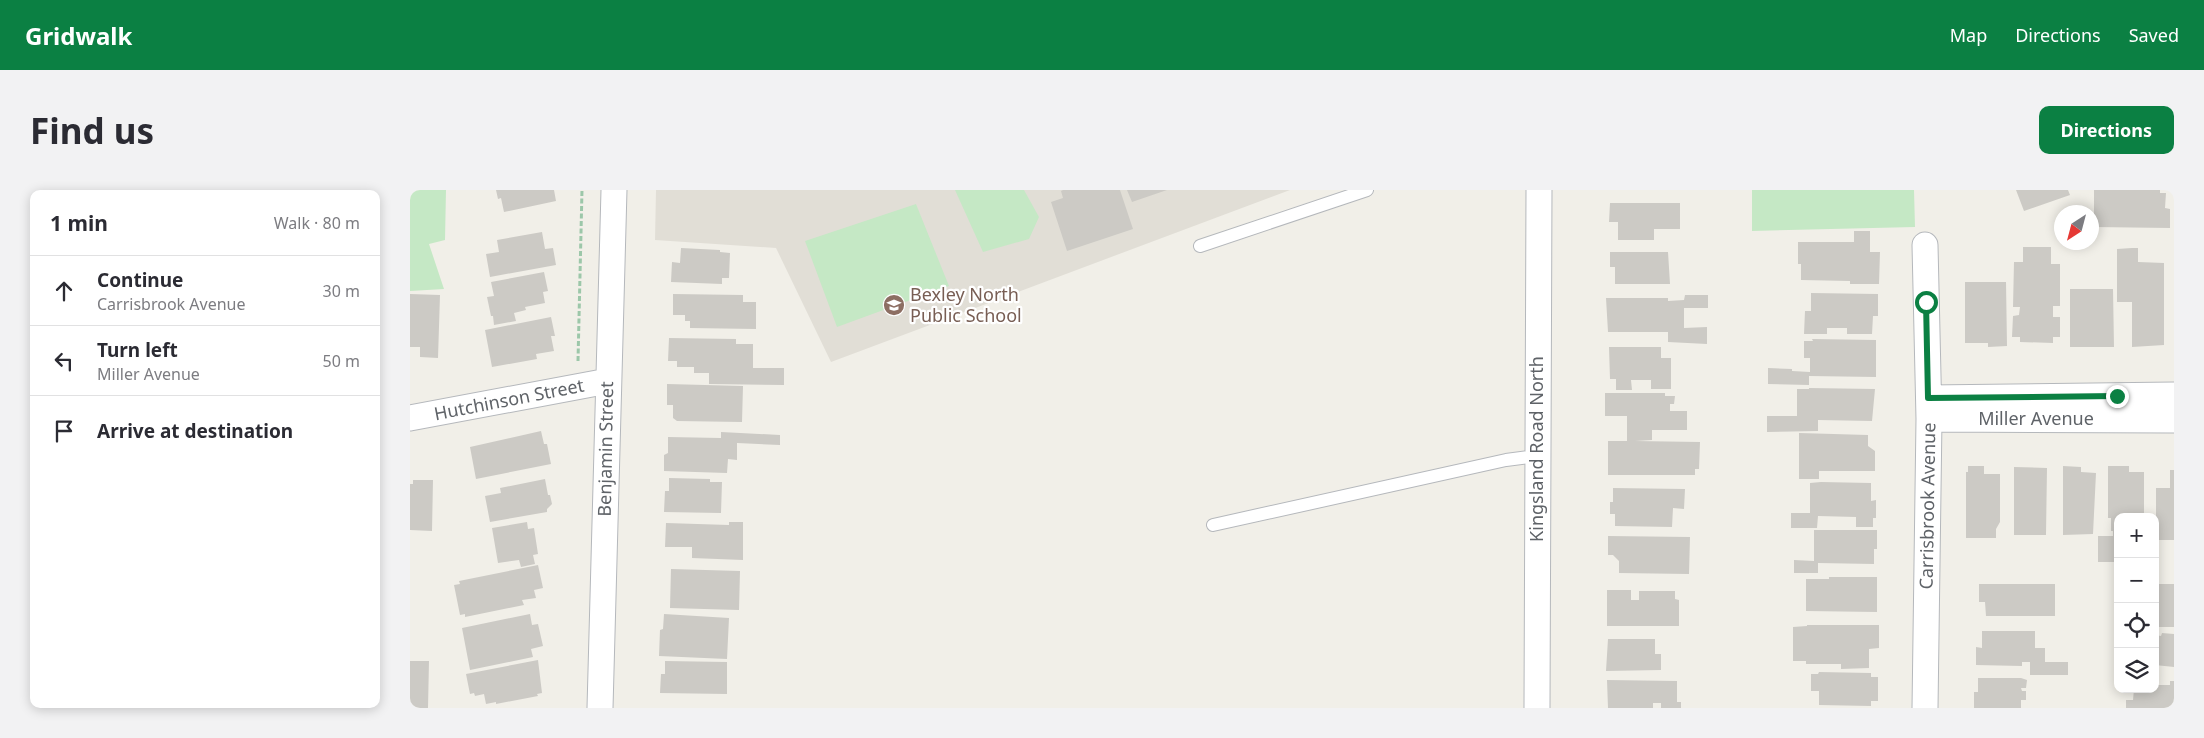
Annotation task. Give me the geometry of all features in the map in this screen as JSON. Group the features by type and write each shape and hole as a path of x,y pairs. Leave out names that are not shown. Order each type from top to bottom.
{"street":[{"name":"Benjamin Street","path":"600,708 614,190"},
{"name":"Kingsland Road North","path":"1537,708 1539,190"},
{"name":"Carrisbrook Avenue","path":"1925,245 1929,408 1925,708"},
{"name":"Hutchinson Street","path":"410,418 608,381"},
{"name":"Miller Avenue","path":"1929,408 2174,395"},
{"name":"Miller Avenue","path":"1929,408 2174,420"}],"lane":[{"path":"1200,246 1367,190"},
{"path":"1213,524 1506,460 1537,456"}],"path":[{"path":"578,366 582,190"}],"shaded area":[{"name":"Bexley North Public School","path":"656,190 1290,190 831,362 776,248 655,240"}],"green space":[{"path":"410,190 446,190 445,240 429,244 444,289 410,291"},
{"path":"955,190 1024,190 1039,217 1029,239 983,252"},
{"path":"1752,190 1914,190 1915,227 1752,231"},
{"path":"916,204 949,286 837,327 805,241"}],"building":[{"path":"496,190 554,190 556,201 504,212 501,198 498,199"},
{"path":"1120,190 1133,229 1067,251 1051,202 1063,198 1061,191"},
{"path":"1127,190 1167,190 1132,202"},
{"path":"2016,190 2068,190 2070,195 2024,211"},
{"path":"2094,190 2160,190 2160,193 2166,193 2165,208 2170,209 2170,228 2099,227 2099,205 2094,205"},
{"path":"1610,203 1680,203 1680,229 1654,229 1654,240 1618,240 1618,222 1609,222"},
{"path":"1854,231 1870,231 1870,252 1880,252 1879,284 1850,284 1850,281 1801,280 1801,264 1798,264 1798,242 1854,242"},
{"path":"542,232 545,249 553,248 556,265 490,277 486,254 499,252 497,240"},
{"path":"2023,247 2051,247 2051,264 2060,264 2060,306 2053,306 2053,317 2060,317 2060,337 2053,337 2053,343 2020,342 2020,337 2012,337 2013,316 2019,315 2020,307 2013,307 2014,262 2023,262"},
{"path":"681,248 720,250 720,252 730,253 729,278 722,278 722,284 671,282 672,262 680,263"},
{"path":"2138,248 2138,262 2164,263 2164,345 2132,347 2132,302 2117,302 2117,249"},
{"path":"1610,252 1668,252 1670,284 1615,284 1615,267 1610,267"},
{"path":"544,272 548,291 543,292 545,303 525,307 526,310 514,313 516,321 494,325 487,297 494,296 491,282"},
{"path":"1965,282 2006,282 2007,346 1988,347 1988,343 1965,343"},
{"path":"2070,289 2113,289 2114,347 2070,347"},
{"path":"1811,293 1878,294 1878,316 1873,316 1872,334 1847,334 1847,328 1827,328 1827,334 1804,334 1805,311 1811,311"},
{"path":"410,294 440,295 438,358 420,357 420,347 410,347"},
{"path":"673,294 743,295 743,302 756,302 756,329 690,328 690,321 685,321 685,315 673,315"},
{"path":"1685,295 1708,295 1708,308 1684,308 1684,328 1707,327 1707,344 1668,342 1668,332 1608,332 1606,298 1668,298 1668,301 1684,300"},
{"path":"551,317 555,336 551,336 554,351 536,354 537,359 492,367 485,330"},
{"path":"669,338 736,339 736,344 753,344 753,368 784,368 784,385 709,384 709,373 694,373 694,367 677,367 677,361 668,361"},
{"path":"1812,339 1876,340 1876,377 1809,376 1809,385 1768,384 1768,368 1810,372 1810,358 1804,358 1804,341 1813,341"},
{"path":"1609,347 1661,347 1661,358 1671,358 1671,389 1651,389 1651,380 1631,380 1632,390 1616,390 1616,379 1610,379"},
{"path":"667,384 743,386 742,422 677,421 673,418 673,405 667,405"},
{"path":"1797,389 1875,389 1872,421 1818,420 1818,431 1767,432 1767,416 1797,416"},
{"path":"1605,393 1665,393 1665,396 1675,396 1674,404 1670,404 1670,411 1687,411 1687,430 1652,430 1652,440 1635,441 1700,442 1699,469 1695,469 1695,475 1608,475 1608,441 1627,441 1627,416 1605,416"},
{"path":"541,431 544,444 547,444 551,464 476,479 470,447"},
{"path":"721,432 780,435 780,445 737,443 737,460 728,459 727,473 664,471 664,455 668,453 668,437 721,438"},
{"path":"1799,433 1868,435 1868,446 1875,451 1875,471 1819,471 1819,479 1799,479"},
{"path":"1968,466 1984,466 1984,474 2000,474 2000,522 1996,529 1996,538 1966,538 1966,472 1968,472"},
{"path":"2063,466 2081,467 2081,472 2096,473 2093,534 2063,535"},
{"path":"2108,466 2129,466 2129,472 2144,472 2144,513 2114,513 2114,562 2098,562 2098,536 2113,536 2111,518 2108,518"},
{"path":"2014,467 2047,468 2046,535 2014,535"},
{"path":"2170,470 2174,470 2174,540 2159,540 2159,513 2156,513 2156,488 2170,488"},
{"path":"669,478 710,479 710,482 722,482 721,513 664,512 665,491 669,491"},
{"path":"545,479 552,504 547,509 547,512 490,522 485,496 501,493 500,488"},
{"path":"413,480 433,480 432,531 410,530 410,484 413,484"},
{"path":"1810,483 1871,483 1871,501 1876,500 1876,518 1873,518 1873,527 1856,527 1856,517 1818,516 1817,528 1791,528 1791,513 1810,513"},
{"path":"1613,488 1685,489 1684,509 1673,508 1672,527 1615,526 1615,514 1610,514 1610,502 1613,502"},
{"path":"527,522 528,529 534,528 538,554 533,555 535,564 521,567 519,560 498,563 492,528"},
{"path":"729,522 743,522 743,560 692,558 692,547 665,547 666,523 729,525"},
{"path":"1814,530 1877,530 1877,549 1874,549 1874,564 1818,563 1818,573 1794,573 1794,560 1814,561"},
{"path":"1608,536 1690,537 1689,574 1619,573 1619,561 1613,555 1608,555"},
{"path":"538,565 543,588 534,590 536,598 522,600 524,605 465,617 465,614 460,615 454,585 460,584 459,581"},
{"path":"671,569 740,571 739,610 670,608"},
{"path":"1829,577 1877,577 1877,612 1806,611 1806,579 1829,579"},
{"path":"1979,584 2055,584 2055,616 1986,616 1985,602 1979,602"},
{"path":"2159,584 2174,584 2174,627 2159,627"},
{"path":"1607,590 1631,590 1631,600 1639,600 1639,591 1675,591 1675,599 1679,600 1679,626 1607,626"},
{"path":"530,614 532,625 538,624 543,646 531,649 533,657 470,670 462,628"},
{"path":"664,614 729,618 727,659 659,656 660,630 663,629"},
{"path":"1807,625 1879,625 1879,648 1869,649 1869,668 1841,669 1841,664 1806,664 1806,661 1793,661 1793,627"},
{"path":"1982,631 2035,631 2035,648 2045,648 2045,662 2068,662 2068,675 2030,675 2030,662 2022,662 2022,666 1976,665 1976,647 1982,648"},
{"path":"2162,633 2174,634 2174,667 2159,665 2159,636 2161,636"},
{"path":"1608,639 1655,639 1655,654 1661,654 1661,670 1606,671"},
{"path":"538,660 542,693 537,694 538,696 496,704 496,702 486,704 484,694 475,696 474,693 470,694 466,674"},
{"path":"410,661 429,661 428,708 410,708"},
{"path":"665,661 727,662 727,694 660,693 661,674 665,674"},
{"path":"1819,672 1871,673 1871,677 1878,677 1878,701 1871,701 1871,706 1819,705 1819,691 1811,691 1811,674 1818,674"},
{"path":"1978,678 2021,678 2027,680 2026,688 2021,688 2022,691 2026,691 2026,700 2021,700 2021,708 1974,708 1974,692 1978,692"},
{"path":"1607,680 1677,681 1677,702 1681,702 1681,708 1661,708 1661,703 1653,703 1653,708 1608,708"},
{"path":"2170,681 2174,681 2174,708 2126,708 2126,700 2133,700 2134,693 2159,693 2159,685 2170,685"}],"place":[{"name":"Bexley North Public School","path":"894,305"}],"route":[{"path":"1926,302 1928,398 2117,396"}]}
